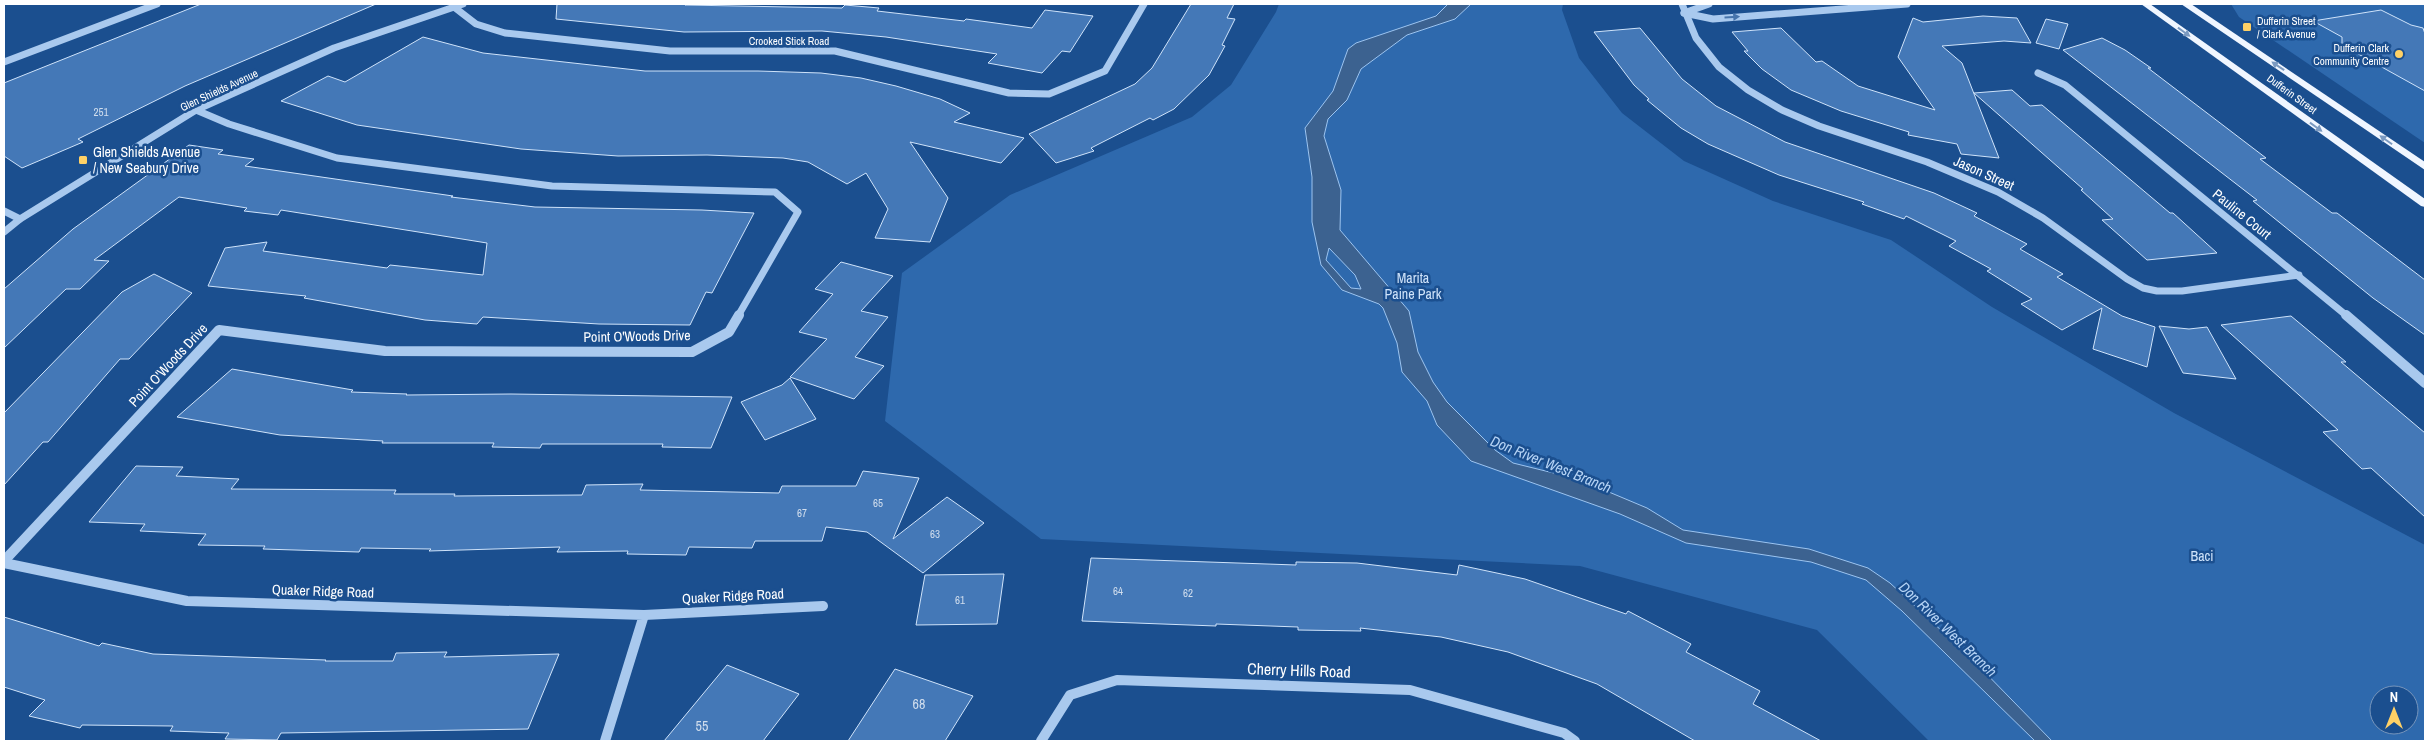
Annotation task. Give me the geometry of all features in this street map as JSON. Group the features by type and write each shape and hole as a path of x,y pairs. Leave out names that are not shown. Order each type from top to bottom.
{"main road":[{"name":"Dufferin Street","path":"2144,4 2425,204"},
{"name":"Dufferin Street","path":"2184,4 2425,167"}],"street":[{"path":"4,62 158,4"},
{"name":"Glen Shields Avenue","path":"4,232 20,219 196,110 334,48 463,4"},
{"name":"Crooked Stick Road","path":"454,7 476,24 505,33 670,51 835,51 1009,93 1049,94 1105,71 1144,4"},
{"name":"Jason Street","path":"1682,4 1684,13 1701,47 1724,71 1787,114 1824,129 1928,162 1984,185 2022,205 2126,279 2148,290 2180,291 2298,275"},
{"path":"1684,13 1709,4"},
{"path":"1684,13 1713,19 1908,4"},
{"name":"Pauline Court","path":"2038,73 2065,85 2298,275 2425,383"},
{"name":"Point O'Woods Drive","path":"4,562 219,330 385,351 692,352 729,332 798,212 775,192 552,186 337,158 229,124 196,110"},
{"path":"4,211 20,219"},
{"name":"Quaker Ridge Road","path":"4,562 187,601 644,615 822,606"},
{"path":"605,741 644,615"},
{"name":"Cherry Hills Road","path":"1041,741 1070,695 1117,680 1410,690 1564,733 1575,741"}],"green space":[{"name":"Marita Paine Park","path":"1279,4 1563,4 1562,10 1579,58 1622,113 1684,161 1773,201 1891,240 1992,307 2174,413 2425,545 2425,741 1929,741 1817,630 1580,566 1041,539 885,421 902,273 1010,195 1192,117 1231,85"},
{"path":"2231,4 2425,4 2425,143 2239,17"}],"shaded area":[{"path":"1448,4 1471,4 1455,19 1407,35 1361,69 1347,100 1328,119 1324,136 1341,190 1340,230 1409,311 1418,352 1433,382 1447,402 1495,450 1513,463 1578,479 1647,508 1683,530 1809,549 1868,568 1890,583 1970,657 2052,741 2035,741 1902,611 1866,580 1811,562 1686,543 1620,514 1471,461 1437,425 1427,401 1402,372 1397,343 1383,308 1379,304 1342,290 1321,265 1312,222 1312,177 1305,128 1333,91 1348,49 1356,43 1436,16","holes":["1329,248 1355,275 1361,289 1351,288 1326,260"]}],"building":[{"path":"201,4 376,4 185,86 78,139 83,142 22,168 4,156 4,83"},
{"path":"557,4 687,4 685,5 842,8 845,5 879,8 877,11 964,21 966,19 1032,28 1045,10 1093,16 1070,52 1062,51 1042,73 988,63 997,54 886,37 822,31 684,32 556,19"},
{"path":"1191,4 1234,4 1227,18 1235,19 1222,45 1225,46 1209,75 1174,109 1153,120 1150,118 1091,148 1094,151 1056,163 1029,134 1135,84 1152,68"},
{"name":"Dufferin Clark Community Centre","path":"2381,10 2411,25 2423,28 2425,34 2425,91 2342,45 2342,37 2313,21"},
{"path":"1983,16 2017,18 2031,43 2004,41 1942,46 1962,63 1999,158 1961,154 1957,144 1908,135 1909,132 1841,111 1791,90 1762,69 1744,51 1748,51 1732,32 1781,28 1816,62 1822,61 1858,86 1935,110 1898,57 1913,18 1923,22"},
{"path":"2046,19 2068,24 2059,49 2036,43"},
{"path":"1640,28 1682,79 1716,106 1785,142 1934,193 1977,213 1974,216 2027,244 2020,249 2063,274 2057,277 2122,316 2155,327 2147,367 2093,349 2102,308 2062,330 2021,304 2032,299 1987,271 1991,269 1949,246 1956,241 1906,216 1904,219 1862,204 1864,202 1779,175 1708,144 1681,128 1647,100 1649,99 1634,85 1594,32"},
{"path":"423,37 483,53 645,71 821,73 861,78 940,99 970,113 954,122 1024,138 1001,163 910,142 948,198 930,242 875,238 888,209 866,173 847,184 808,162 783,158 707,155 618,156 521,149 357,125 281,101 328,76 345,82"},
{"path":"2102,38 2125,50 2151,68 2148,68 2266,158 2260,159 2332,213 2337,213 2425,280 2425,335 2373,298 2253,201 2257,200 2063,50"},
{"path":"2012,90 2030,106 2042,105 2170,213 2173,213 2217,253 2147,260 2102,220 2113,219 2081,190 2083,189 1974,93"},
{"path":"189,145 223,150 218,154 254,159 245,166 453,196 451,197 535,207 702,210 754,213 712,293 706,292 690,325 599,324 483,317 477,324 425,320 304,298 306,296 208,286 225,248 267,242 263,251 387,268 390,265 483,275 487,243 281,210 278,215 244,211 247,208 179,197 94,260 109,261 80,289 66,289 4,348 4,289 73,229"},
{"path":"841,262 893,276 861,311 888,317 855,357 884,366 854,399 790,377 827,339 799,332 833,294 815,289"},
{"path":"154,274 192,293 129,359 120,359 48,442 43,442 4,485 4,413 122,292"},
{"path":"2291,316 2346,362 2341,362 2425,433 2425,517 2371,468 2362,469 2323,432 2338,430 2221,325"},
{"path":"2159,326 2189,329 2207,327 2236,379 2183,373"},
{"path":"232,369 353,390 351,392 406,395 511,394 732,397 711,448 662,447 663,444 542,444 540,448 492,447 494,443 382,443 383,441 280,435 177,417"},
{"path":"790,378 816,419 765,440 741,402 782,385"},
{"path":"136,466 183,467 176,476 239,479 231,489 396,490 394,494 455,494 454,496 582,495 586,485 643,484 640,490 779,493 782,486 856,486 863,471 919,478 893,539 947,497 984,523 923,573 867,532 826,527 822,541 755,541 752,548 689,547 686,555 627,554 628,551 557,552 560,547 429,551 431,549 361,548 359,552 263,549 265,546 198,545 206,534 140,531 145,524 89,522"},
{"path":"1091,558 1296,565 1296,562 1357,563 1457,575 1459,565 1525,579 1626,614 1628,611 1691,644 1686,652 1760,691 1753,704 1821,741 1695,741 1597,684 1508,652 1441,637 1360,628 1361,631 1298,630 1298,627 1082,621"},
{"path":"1004,574 997,624 916,625 925,575"},
{"path":"4,617 99,646 102,643 153,654 325,661 393,661 396,653 447,652 444,657 559,654 528,729 281,733 277,740 225,739 229,733 170,731 173,726 82,725 80,728 29,716 45,700 4,687"},
{"path":"727,665 799,694 763,741 664,741"},
{"path":"895,669 973,696 945,741 848,741"}],"place":[{"name":"Dufferin Street / Clark Avenue","path":"2247,27"},
{"name":"Dufferin Clark Community Centre","path":"2399,54"},
{"name":"Glen Shields Avenue / New Seabury Drive","path":"83,160"}],"water label":[{"name":"Don River West Branch","path":"1551,464"},
{"name":"Don River West Branch","path":"1948,629"}],"park label":[{"name":"Baci","path":"2202,556"}]}
